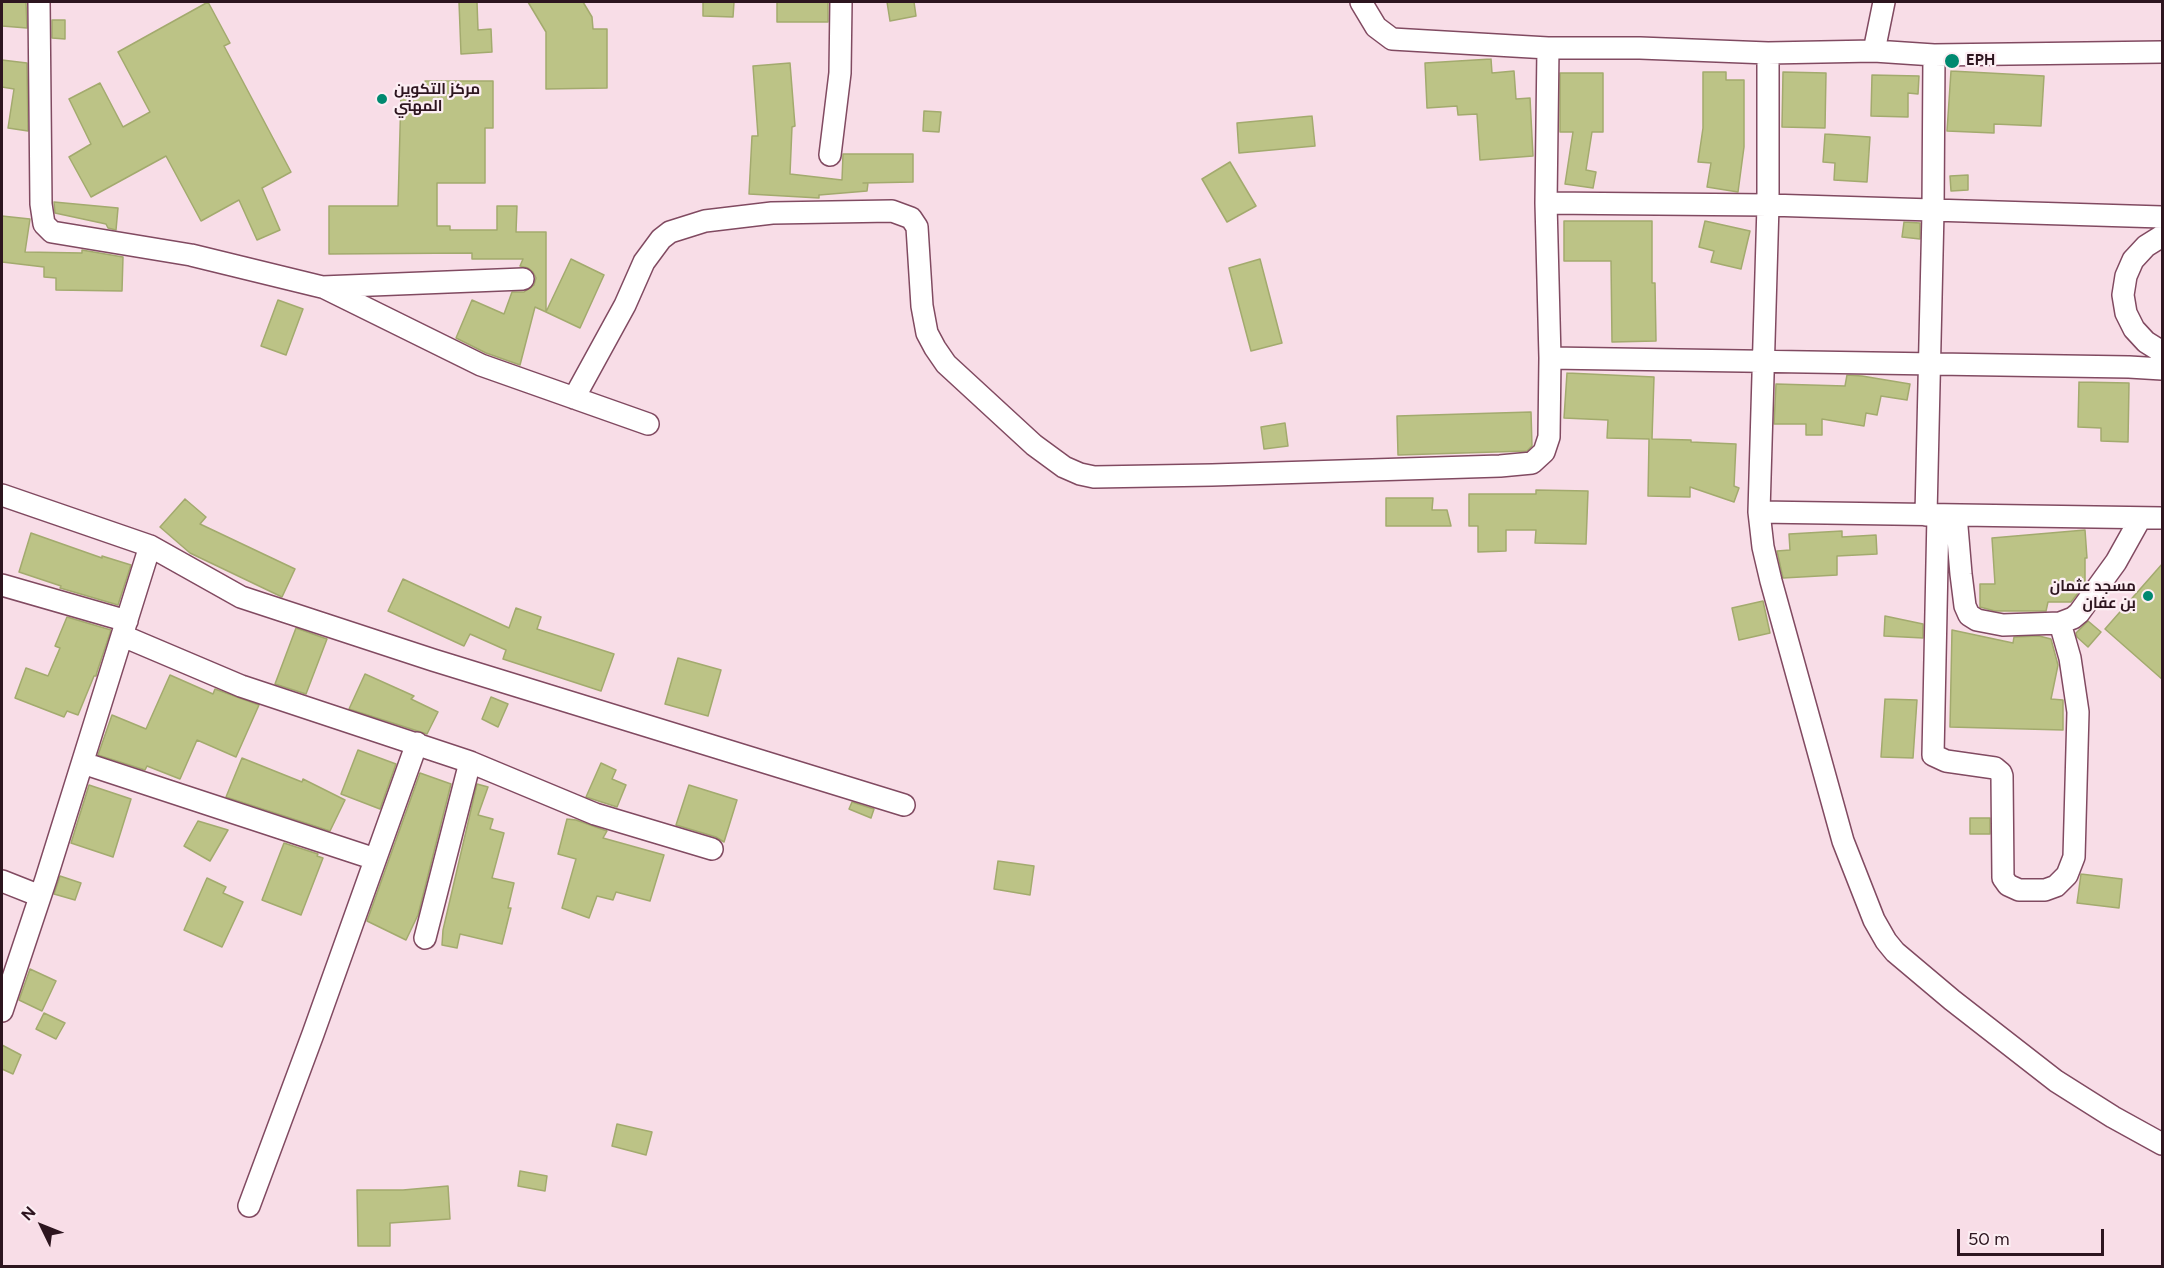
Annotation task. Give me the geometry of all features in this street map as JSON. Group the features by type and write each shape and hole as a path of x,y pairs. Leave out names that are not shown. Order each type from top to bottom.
{"street":[{"path":"39,2 41,204 44,224 52,232 191,255 322,287 481,365 648,424"},
{"path":"830,155 840,73 841,2"},
{"path":"1361,2 1376,27 1392,39 1548,48 1640,48 1768,53 1874,51 1934,55 2163,52"},
{"path":"1874,51 1884,2"},
{"path":"574,398 625,304 644,262 661,239 670,232 705,221 736,216 783,212 892,211 911,218 917,227 924,315 927,333 934,348 946,364 1034,445 1080,474 1094,477 1224,474 1500,466 1532,463 1544,452 1549,437 1550,358 1546,203 1548,48"},
{"path":"1768,53 1768,205 1759,512 1768,569 1843,841 1874,920 1895,952 1952,1000 2056,1081 2113,1117 2163,1144"},
{"path":"1934,55 1929,364 1940,515 1932,755 1946,761 1995,768 2001,773 2003,878 2008,885 2019,890 2045,890 2056,886 2067,875 2074,857 2078,712 2070,658 2060,623"},
{"path":"1546,203 1768,205 2163,217"},
{"path":"2163,236 2146,246 2133,260 2126,276 2123,295 2126,313 2134,329 2146,342 2163,352"},
{"path":"322,287 523,279"},
{"path":"1550,358 2163,369"},
{"path":"2,495 150,546 241,597 433,660 904,805"},
{"path":"1759,512 2163,519"},
{"path":"1940,515 1961,574 1965,606 1969,615 1977,620 2003,625 2060,623 2073,618 2116,562 2140,519"},
{"path":"2,1011 83,763 150,546"},
{"path":"2,585 125,628 242,686 470,762 595,814 712,849"},
{"path":"249,1206 417,743"},
{"path":"424,938 470,762"},
{"path":"83,763 375,859"},
{"path":"2,881 40,896"}],"building":[{"path":"2,2 26,2 27,28 2,26"},
{"path":"208,2 230,43 224,46 291,172 262,188 280,230 257,240 239,200 201,221 166,156 91,197 69,157 91,144 69,99 100,83 123,127 150,112 118,52"},
{"path":"459,2 477,2 478,30 491,29 492,52 461,54"},
{"path":"528,2 583,2 592,17 593,29 607,29 607,88 546,89 546,32"},
{"path":"703,2 734,2 733,17 703,16"},
{"path":"777,2 828,2 828,22 777,22"},
{"path":"887,2 914,2 916,16 890,21"},
{"path":"52,20 65,20 65,39 52,38"},
{"path":"1491,59 1492,73 1514,71 1516,99 1530,98 1533,156 1480,160 1477,114 1458,115 1457,106 1427,108 1425,63"},
{"path":"2,60 27,63 28,131 8,128 14,89 2,87"},
{"path":"790,63 795,126 792,127 790,174 842,180 843,154 913,154 913,182 863,183 868,183 867,191 819,195 819,198 749,194 752,136 758,136 753,66"},
{"path":"1951,71 2044,76 2041,126 1994,124 1994,133 1947,131"},
{"path":"1703,72 1726,72 1726,80 1744,80 1744,147 1738,192 1707,187 1711,163 1698,162 1703,128"},
{"path":"1783,72 1826,73 1825,128 1782,127"},
{"path":"1560,73 1603,73 1603,132 1592,132 1586,170 1596,172 1593,188 1565,184 1573,132 1560,132"},
{"path":"1872,75 1919,76 1918,94 1908,93 1908,117 1871,116"},
{"path":"425,81 493,81 493,128 485,128 485,183 437,183 437,226 450,226 450,230 497,230 497,206 517,206 516,232 546,232 546,312 535,307 520,365 486,353 456,338 472,300 504,314 512,292 524,292 534,285 536,278 533,272 520,266 523,259 472,259 472,253 329,254 329,206 398,206 401,93 425,93"},
{"path":"924,111 941,112 939,132 923,131"},
{"path":"1312,116 1315,146 1239,153 1237,123"},
{"path":"1825,134 1870,137 1867,182 1834,180 1835,163 1823,162"},
{"path":"1230,162 1256,206 1227,222 1202,179"},
{"path":"1968,175 1968,190 1951,191 1950,176"},
{"path":"54,202 118,208 116,230 108,228 106,224 55,213"},
{"path":"2,216 30,219 25,252 82,253 82,250 123,257 122,291 56,290 56,278 44,277 44,267 2,262"},
{"path":"1564,221 1652,221 1652,283 1655,283 1656,341 1612,342 1611,261 1564,261"},
{"path":"1705,221 1750,231 1741,269 1711,262 1714,251 1699,247"},
{"path":"1904,222 1920,223 1920,239 1902,237"},
{"path":"571,259 604,275 580,328 546,312"},
{"path":"1260,259 1282,343 1251,351 1229,268"},
{"path":"278,300 303,309 286,355 261,346"},
{"path":"1567,373 1654,377 1652,439 1736,444 1734,486 1739,488 1734,502 1690,487 1690,497 1648,496 1649,439 1607,438 1608,420 1564,418"},
{"path":"1847,375 1910,384 1907,400 1881,396 1877,415 1866,413 1864,426 1822,419 1822,435 1806,435 1806,424 1774,424 1776,384 1845,386"},
{"path":"2079,382 2129,383 2128,442 2101,441 2101,428 2078,427"},
{"path":"1531,412 1532,446 1527,451 1398,455 1397,416"},
{"path":"1285,423 1288,446 1264,449 1261,427"},
{"path":"1536,490 1588,491 1586,544 1535,543 1536,530 1506,530 1506,551 1478,552 1478,526 1469,526 1469,494 1536,494"},
{"path":"1386,498 1433,498 1432,510 1447,510 1451,526 1386,526"},
{"path":"185,499 206,517 200,524 295,569 282,597 190,553 160,527"},
{"path":"2085,530 2087,558 2085,558 2085,584 2071,602 2048,602 2046,611 1995,611 1980,607 1980,584 1995,584 1992,538"},
{"path":"1842,531 1842,537 1876,535 1877,554 1837,556 1837,575 1783,578 1777,551 1790,550 1789,534"},
{"path":"31,533 102,558 102,556 131,565 118,605 60,588 61,586 19,572"},
{"name":"مسجد عثمان بن عفان","path":"2163,563 2163,680 2105,629"},
{"path":"403,579 509,628 516,608 541,617 537,629 614,654 601,691 503,659 506,650 470,634 464,646 388,611"},
{"path":"1763,601 1770,633 1739,640 1732,608"},
{"path":"1885,616 1923,624 1923,638 1884,636"},
{"path":"67,617 111,630 96,676 94,676 78,715 67,711 64,717 15,698 26,668 48,676 60,648 55,646"},
{"path":"2088,621 2101,632 2088,647 2077,637 2076,633"},
{"path":"296,628 327,639 306,694 275,684"},
{"path":"1952,630 2013,643 2014,637 2039,636 2051,639 2058,665 2051,699 2063,700 2063,730 1950,727"},
{"path":"678,658 721,670 708,716 665,704"},
{"path":"365,674 414,696 411,699 438,712 427,734 349,709"},
{"path":"170,675 213,694 215,689 259,705 236,757 197,740 180,779 147,766 145,770 98,755 112,715 146,729"},
{"path":"491,697 508,704 498,727 482,719"},
{"path":"1885,699 1917,700 1913,758 1881,757"},
{"path":"358,750 396,764 380,809 341,794"},
{"path":"242,758 302,782 303,779 345,800 330,831 226,797"},
{"path":"601,763 616,770 612,779 626,785 617,807 586,797"},
{"path":"420,773 451,784 418,915 406,940 367,921"},
{"path":"477,784 488,787 478,815 493,819 490,829 504,833 492,878 514,883 508,908 511,908 502,944 460,934 457,948 442,945 443,930"},
{"path":"89,785 131,799 113,857 71,843"},
{"path":"689,785 737,800 724,842 716,837 676,825"},
{"path":"852,802 874,809 871,818 849,809"},
{"path":"1970,818 1990,818 1990,834 1970,834"},
{"path":"567,819 607,831 603,838 664,855 650,901 616,892 613,900 597,896 589,918 562,908 576,859 558,854"},
{"path":"198,821 228,830 210,861 184,846"},
{"path":"284,843 318,854 317,856 323,858 301,915 262,900"},
{"path":"998,861 1034,866 1030,895 994,889"},
{"path":"2081,874 2122,879 2119,908 2077,903"},
{"path":"60,876 81,883 75,900 54,894"},
{"path":"207,878 226,887 223,893 243,902 222,947 184,930"},
{"path":"30,969 56,981 42,1011 19,1000"},
{"path":"44,1013 65,1023 56,1039 36,1029"},
{"path":"2,1045 21,1055 13,1074 2,1069"},
{"path":"617,1124 652,1132 646,1155 612,1146"},
{"path":"520,1171 547,1176 545,1191 518,1186"},
{"path":"448,1186 450,1219 390,1223 390,1246 358,1246 357,1190 403,1190"}],"place":[{"name":"EPH","path":"1952,61"},
{"name":"مركز التكوين المهني","path":"382,99"},
{"name":"مسجد عثمان بن عفان","path":"2148,596"}]}
